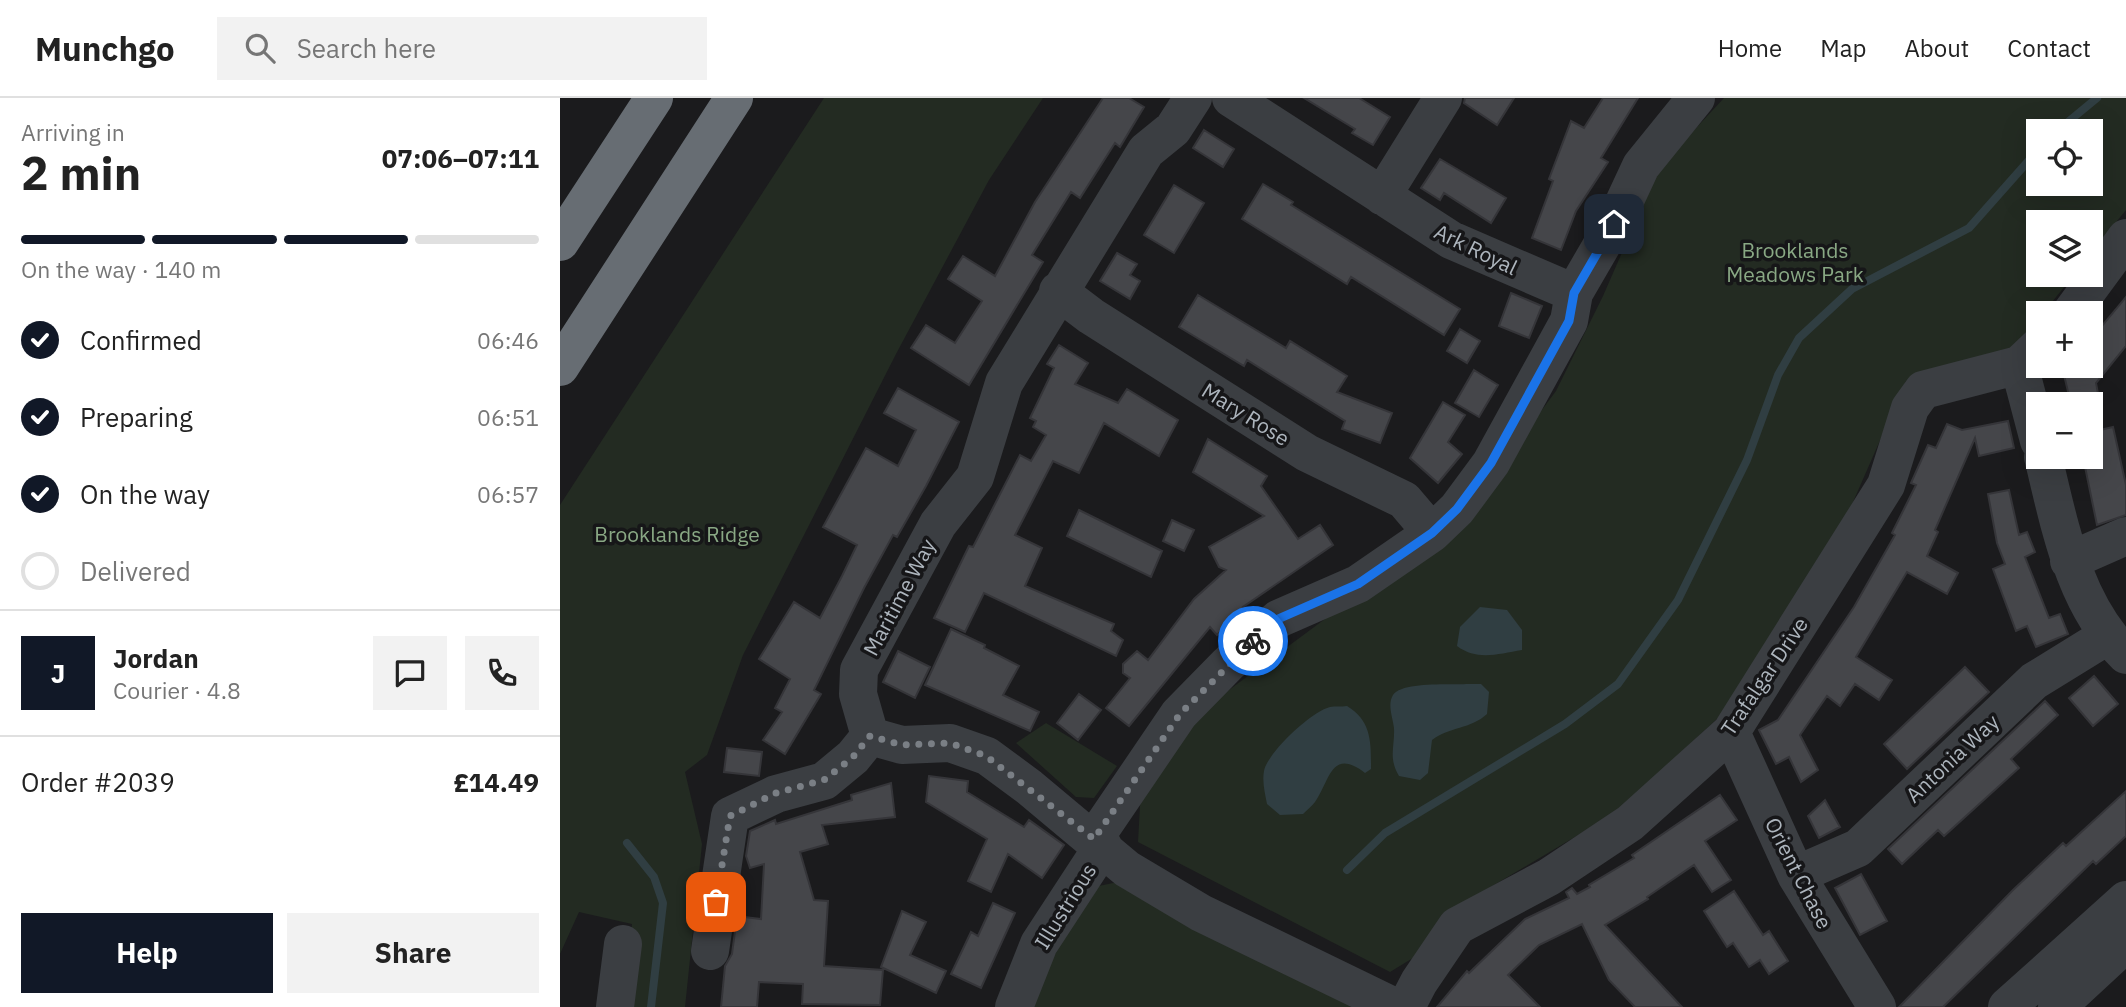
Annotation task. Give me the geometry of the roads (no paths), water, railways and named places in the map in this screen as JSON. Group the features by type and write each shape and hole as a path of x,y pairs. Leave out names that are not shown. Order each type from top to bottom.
{"highway":[{"path":"560,242 653,98"},
{"path":"560,367 734,98"}],"street":[{"name":"Maritime Way","path":"870,736 858,694 859,670 938,524 975,477 1004,383 1146,150 1173,129 1193,98"},
{"name":"Ark Royal","path":"1231,98 1451,240 1574,293"},
{"path":"1382,196 1443,98"},
{"name":"Illustrious","path":"1014,1007 1039,944 1098,842 1180,714 1278,619 1358,584 1432,533 1457,509 1491,463 1569,321 1574,293 1614,224 1641,166 1696,98"},
{"path":"2080,301 2126,238"},
{"name":"Mary Rose","path":"1058,292 1091,316 1307,453 1404,500 1432,533"},
{"name":"Trafalgar Drive","path":"1406,1007 1419,982 1457,926 1549,877 1630,823 1731,732 1886,485 1910,408 1923,390 2026,357"},
{"name":"Antonia Way","path":"1796,875 1858,848 2034,681 2117,646 2069,561 2046,469"},
{"path":"2069,561 2126,536"},
{"name":"Orient Chase","path":"1731,732 1796,875 1877,1007"},
{"path":"710,951 730,816 776,793 824,780 853,757 870,736 902,745 950,743 986,756 1098,842 1127,869 1201,914 1395,1007"},
{"path":"2007,1007 2125,903"},
{"path":"2057,1007 2126,943"}],"waterway":[{"path":"2072,119 2097,98"},
{"path":"1347,870 1385,833 1565,724 1618,684 1678,600 1747,460 1778,375 1799,338 1852,289 1969,228 2026,164"},
{"path":"627,843 654,877 663,903 651,1007"}],"park label":[{"name":"Brooklands Meadows Park","path":"1795,262"},
{"name":"Brooklands Ridge","path":"677,534"}]}
